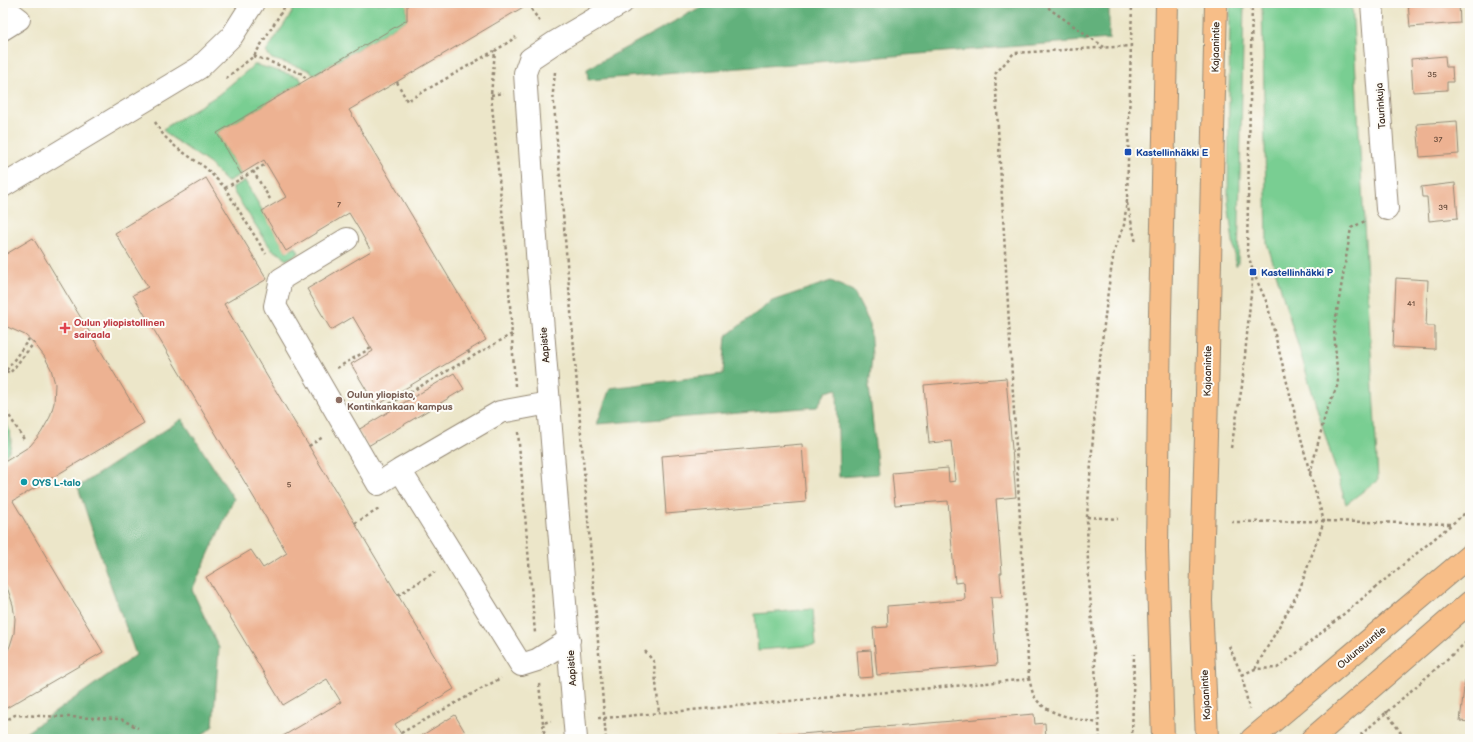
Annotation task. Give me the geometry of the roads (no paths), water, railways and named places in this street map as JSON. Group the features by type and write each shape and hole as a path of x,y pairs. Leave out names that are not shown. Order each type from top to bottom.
{"main road":[{"path":"1163,739 1157,548 1160,307 1167,3"},
{"name":"Kajaanintie","path":"1207,739 1201,601 1207,412 1216,3"},
{"name":"Oulunsuuntie","path":"1254,738 1470,555"},
{"path":"1312,739 1470,602"}],"street":[{"path":"3,186 199,68 232,36 253,3"},
{"name":"Aapistie","path":"576,739 550,403 537,260 525,73 530,58 622,3"},
{"name":"Taurinkuja","path":"1372,3 1387,209"},
{"path":"347,239 281,279 275,306 378,484 500,412 550,403"},
{"path":"400,470 529,663 569,640"}],"place":[{"name":"Kastellinhäkki E","path":"1128,152"},
{"name":"Kastellinhäkki P","path":"1253,272"},
{"name":"Oulun yliopistollinen sairaala","path":"65,328"},
{"name":"Oulun yliopisto, Kontinkankaan kampus","path":"339,400"},
{"name":"OYS L-talo","path":"24,482"}]}
